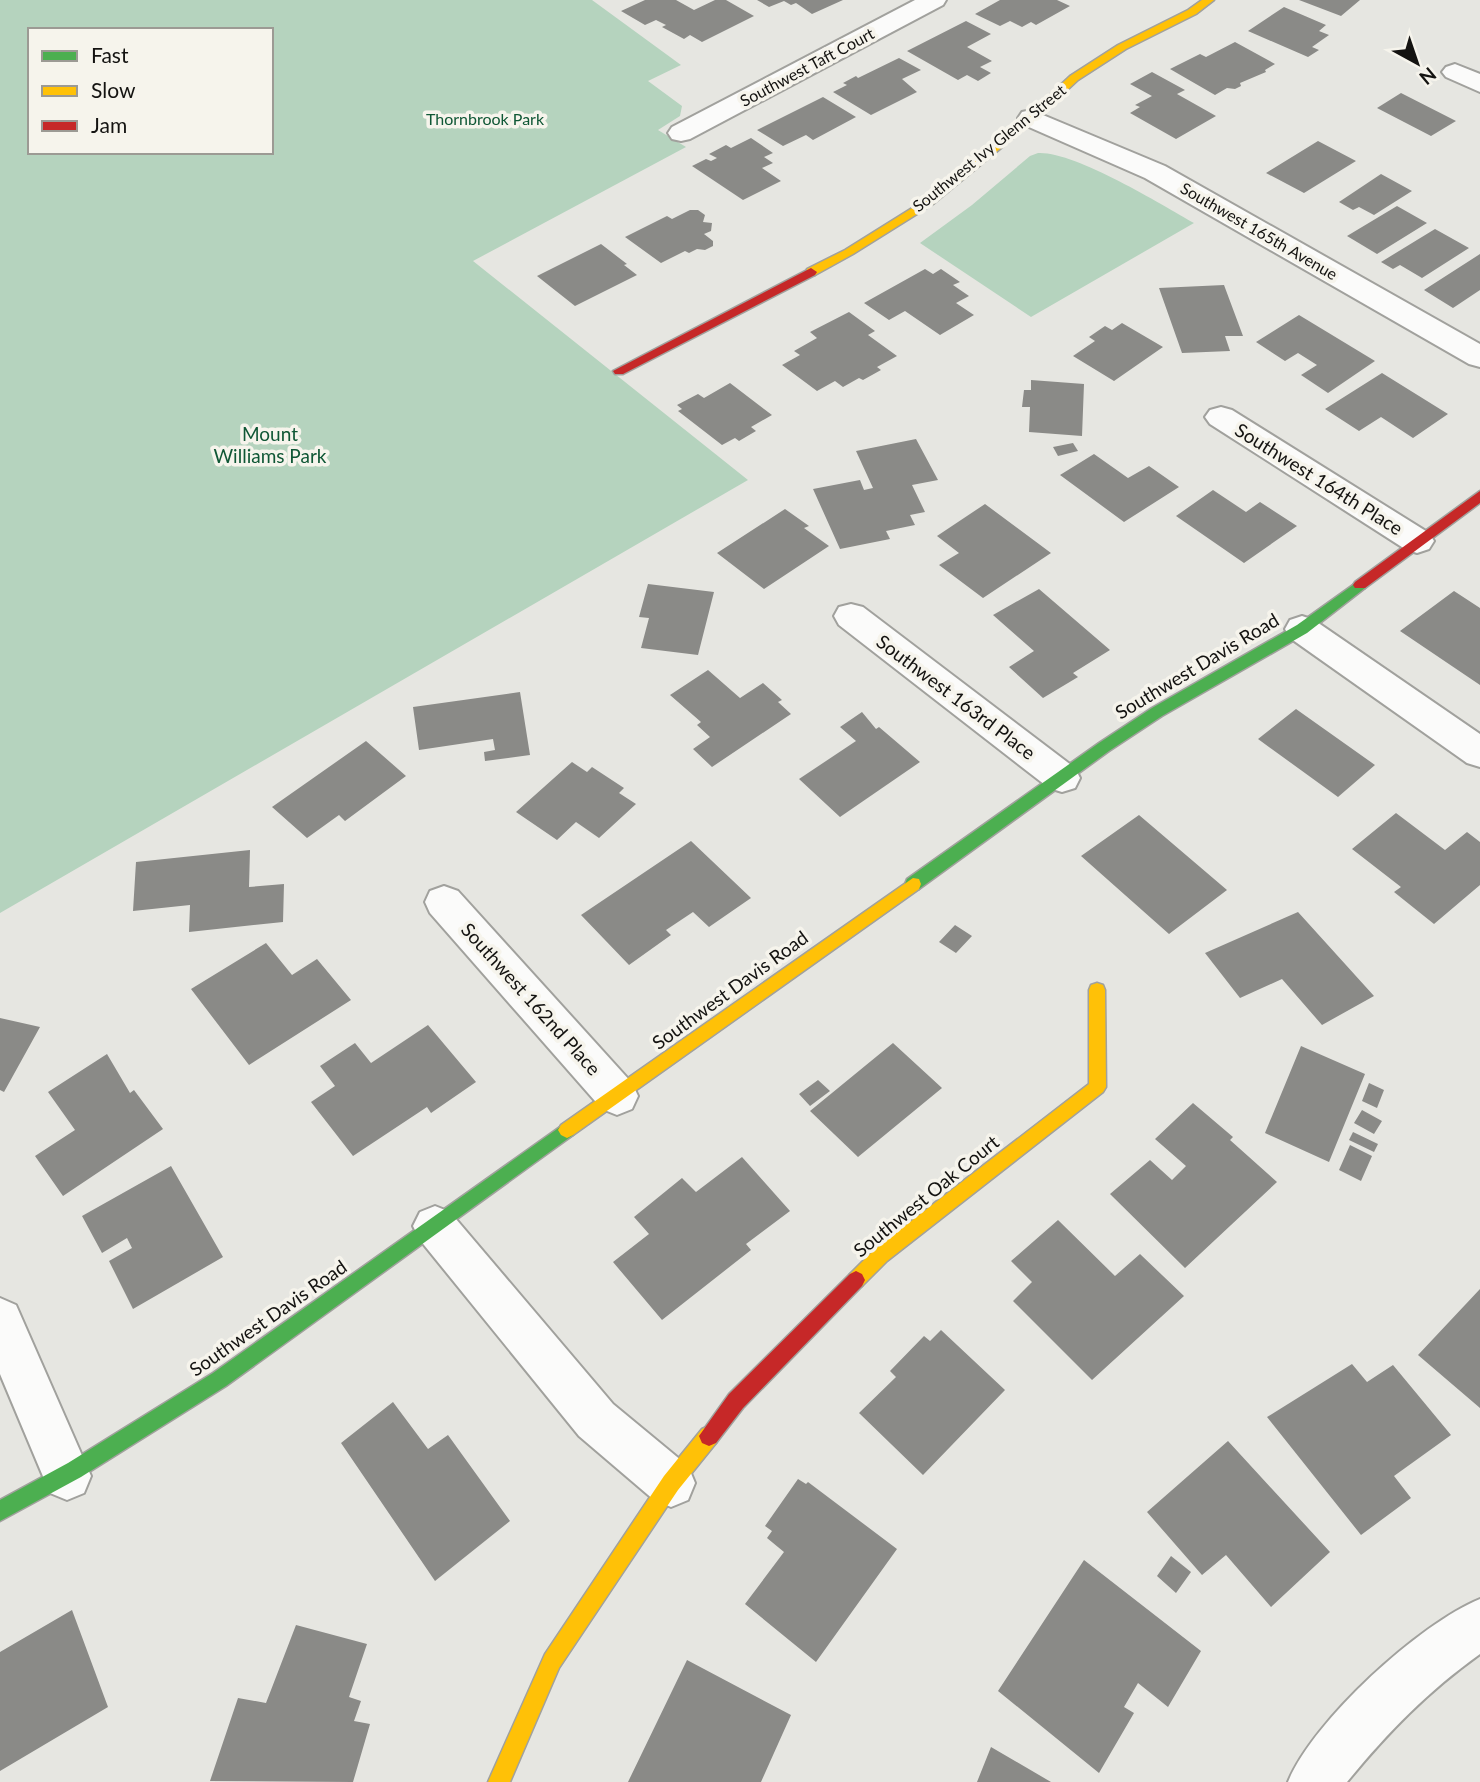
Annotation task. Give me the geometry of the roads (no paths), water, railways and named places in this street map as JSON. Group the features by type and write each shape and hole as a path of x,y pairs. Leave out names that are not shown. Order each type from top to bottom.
{"street":[{"name":"Southwest Taft Court","path":"681,133 934,0"},
{"name":"Southwest Ivy Glenn Street","path":"619,371 849,252 929,202 1031,118 1074,78 1122,47 1192,12 1209,0"},
{"path":"1455,72 1480,84"},
{"name":"Southwest 165th Avenue","path":"1031,118 1155,173 1213,203 1480,358"},
{"name":"Southwest 164th Place","path":"1221,417 1417,541"},
{"name":"Southwest Davis Road","path":"0,1511 67,1476 184,1404 1062,778 1157,712 1302,629 1480,496"},
{"name":"Southwest 163rd Place","path":"851,616 1062,778"},
{"path":"1302,629 1480,753"},
{"name":"Southwest 162nd Place","path":"444,902 617,1096"},
{"name":"Southwest Oak Court","path":"671,1483 736,1401 881,1255 1097,1087 1097,990"},
{"path":"435,1226 596,1420 671,1483 552,1661 499,1782"},
{"path":"0,1320 67,1476"},
{"path":"1314,1782 1367,1717 1411,1674 1480,1624"}],"park label":[{"name":"Thornbrook Park","path":"485,119"},
{"name":"Mount Williams Park","path":"270,445"}]}
